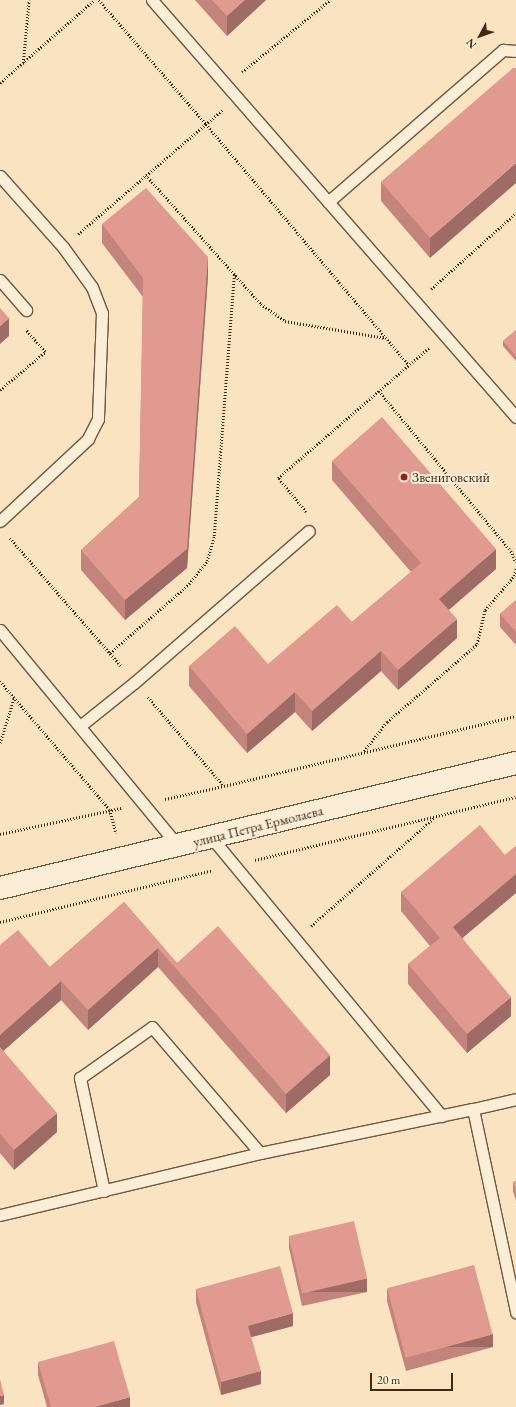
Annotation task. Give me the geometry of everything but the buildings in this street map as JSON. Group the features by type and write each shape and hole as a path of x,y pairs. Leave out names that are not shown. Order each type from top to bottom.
{"street":[{"name":"улица Петра Ермолаева","path":"0,888 516,763"}],"lane":[{"path":"152,0 516,417"},
{"path":"328,202 503,50 516,51"},
{"path":"0,176 63,247 92,287 102,313 98,419 88,439 0,521"},
{"path":"0,280 26,310"},
{"path":"80,726 135,682 309,531"},
{"path":"0,630 178,846"},
{"path":"211,837 442,1116"},
{"path":"104,1191 80,1078 152,1027 260,1153"},
{"path":"0,1215 260,1153 442,1116 516,1099"},
{"path":"473,1109 516,1312"}],"path":[{"path":"23,63 29,0"},
{"path":"0,83 94,0"},
{"path":"99,0 206,124 409,365"},
{"path":"226,84 330,0"},
{"path":"63,247 237,97"},
{"path":"146,176 261,304 284,321 387,338"},
{"path":"416,302 516,214"},
{"path":"110,653 188,584 207,561 214,536 234,274"},
{"path":"0,390 45,352 21,324 26,310"},
{"path":"309,531 311,518 278,478 444,334"},
{"path":"379,391 511,551 516,562"},
{"path":"5,532 224,786"},
{"path":"363,751 387,722 477,644 485,610 514,576 516,568"},
{"path":"0,681 110,810 117,837"},
{"path":"0,743 14,697"},
{"path":"0,834 224,786 363,751 516,716"},
{"path":"296,939 434,818"}],"place":[{"name":"Звениговский","path":"404,477"}]}
